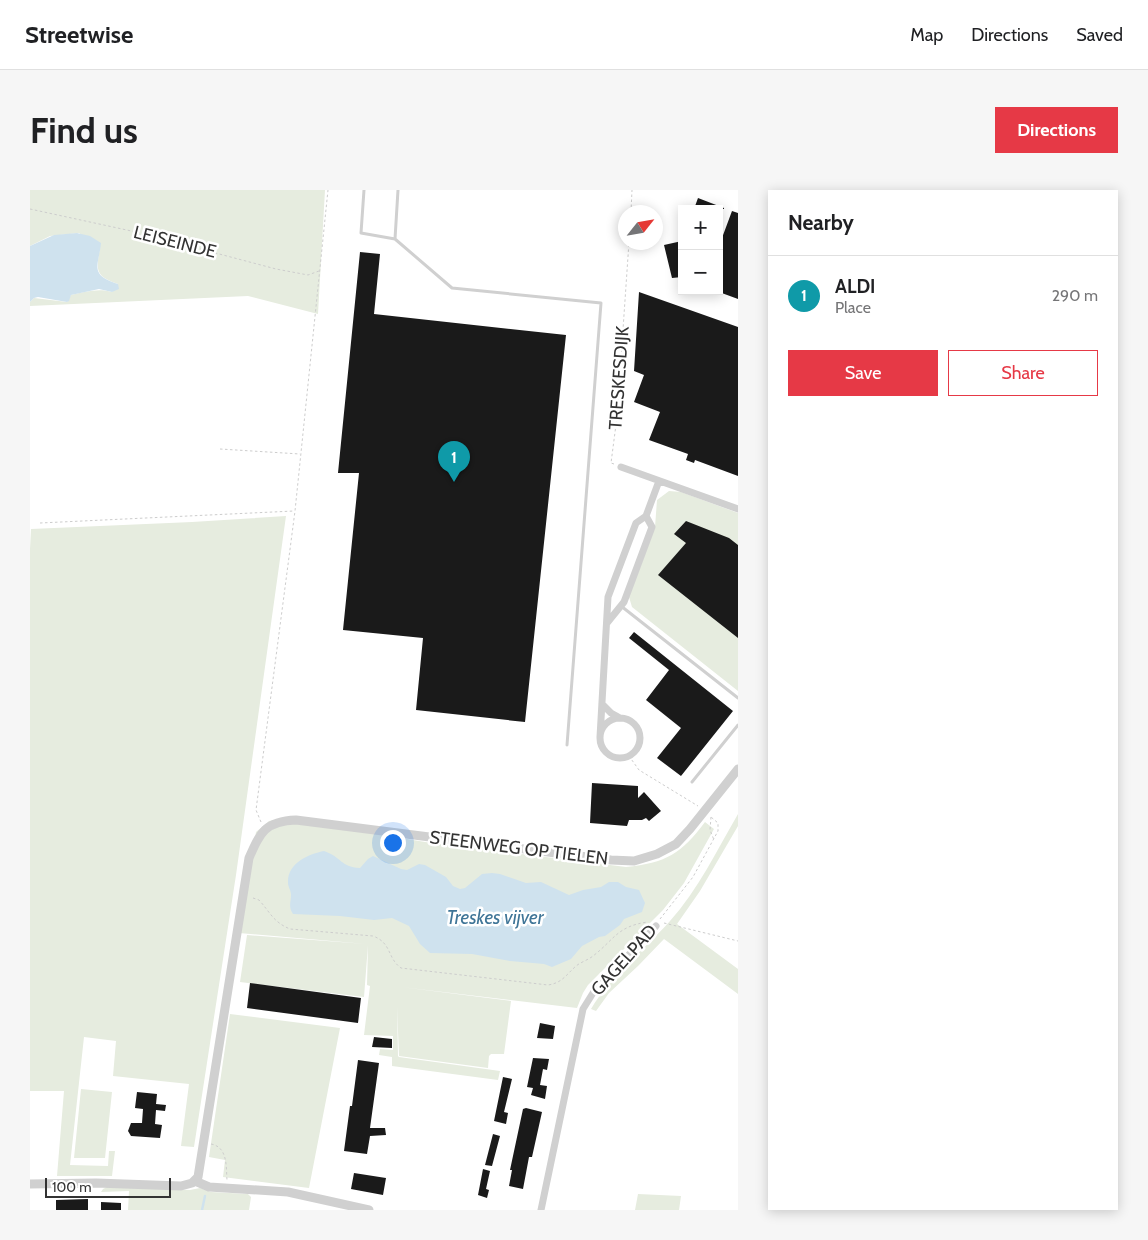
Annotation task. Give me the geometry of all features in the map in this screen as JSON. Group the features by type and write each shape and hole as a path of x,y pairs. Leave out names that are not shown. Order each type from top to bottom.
{"street":[{"path":"621,467 738,509"},
{"path":"602,704 611,713 632,722 639,731 640,743 638,748 629,756 618,758 612,756 603,748 600,737 608,597 636,523 646,516 659,481"},
{"path":"607,623 624,602 652,527 646,516"},
{"path":"600,737 605,726 620,718"},
{"name":"STEENWEG OP TIELEN","path":"195,1181 199,1172 249,858 259,835 269,827 287,820 304,821 611,860 634,861 657,854 676,844 738,769"},
{"name":"GAGELPAD","path":"541,1210 583,1009 593,992 657,923"},
{"path":"30,1184 96,1183 181,1186 189,1185 195,1181 209,1187 288,1192 369,1210"}],"lane":[{"path":"364,190 361,233 395,239 452,288 601,303 567,745"},
{"path":"395,239 398,190"},
{"path":"621,606 738,698"},
{"path":"692,782 738,725"}],"path":[{"path":"267,821 262,824 256,810 295,511 328,190"},
{"path":"631,205 632,190"},
{"name":"LEISEINDE","path":"30,209 136,232 276,269 308,275 319,271"},
{"name":"TRESKESDIJK","path":"621,467 611,463 617,417 628,250"},
{"path":"220,449 301,454"},
{"path":"40,523 295,511"},
{"path":"629,756 638,770 698,806"},
{"path":"710,816 719,826 714,840 710,830 710,816"},
{"name":"GAGELPAD","path":"657,923 692,877 714,840"},
{"path":"243,896 259,900 267,912 279,924 290,929 311,929 373,936 382,940 389,948 394,963 401,968 548,985 562,981 580,963 592,957 617,932 640,923 648,922"},
{"path":"657,923 738,941"},
{"path":"204,1142 216,1145 226,1159 227,1188"}],"shaded area":[{"path":"30,190 325,190 318,314 248,296 30,306 30,302 34,298 67,302 71,295 97,290 112,292 118,284 101,275 98,267 100,248 79,233 50,236 30,246"},
{"path":"669,491 681,492 738,513 738,691 632,607 629,597 655,527 657,500"},
{"path":"286,516 236,875 194,1147 181,1146 189,1084 113,1076 116,1041 84,1037 70,1165 108,1166 109,1151 115,1151 112,1176 57,1176 64,1091 30,1091 31,529"},
{"path":"738,814 738,826 700,891 677,924 738,969 738,994 664,939 609,993 596,1011 591,1009 608,985 680,909 707,869"},
{"path":"279,819 302,821 425,842 626,867 652,863 672,855 688,842 705,822 714,829 684,883 663,910 588,985 577,1008 401,987 511,1001 504,1054 491,1054 489,1056 488,1068 399,1056 397,1006 399,1057 500,1071 498,1080 392,1066 392,1057 379,1055 380,1049 393,1050 393,1036 364,1035 370,986 367,985 368,945 364,997 240,982 247,935 366,944 239,933 256,832 269,821"},
{"path":"230,1014 340,1028 309,1188 223,1177 225,1160 209,1157"},
{"path":"81,1089 112,1092 105,1158 74,1158"},
{"path":"107,1187 190,1190 200,1188 211,1192 248,1194 251,1197 249,1210 128,1210 129,1191 101,1192"},
{"path":"638,1194 681,1196 679,1210 635,1210"}],"water":[{"path":"77,233 90,236 101,243 98,263 99,273 102,277 118,284 119,289 112,292 99,289 71,295 67,302 38,297 30,302 30,246 54,235"},
{"name":"Treskes vijver","path":"324,851 348,866 360,868 373,856 401,869 407,870 419,864 425,865 446,877 453,886 460,889 465,888 482,874 492,873 526,883 541,882 569,895 601,887 609,882 618,882 626,887 639,890 645,903 642,912 624,919 620,925 605,936 582,946 571,959 552,967 544,964 510,961 472,954 430,953 420,944 409,926 392,918 374,920 293,914 290,907 291,893 288,883 291,870 306,857"}],"building":[{"path":"698,198 716,205 695,205"},
{"path":"732,211 738,213 738,299 723,293 723,235"},
{"path":"678,242 678,277 672,278 664,245"},
{"path":"360,252 380,254 374,314 566,335 525,722 416,710 423,638 343,630 359,473 338,473"},
{"path":"639,292 738,327 738,476 695,460 694,463 686,460 688,454 649,440 660,412 634,402 644,375 634,371"},
{"path":"686,521 729,538 738,545 738,638 658,575 686,543 674,534"},
{"path":"634,632 733,711 681,776 657,758 681,728 646,700 669,670 629,638"},
{"path":"592,783 638,786 638,798 644,792 661,811 649,821 646,818 642,820 629,820 627,826 590,823"},
{"path":"250,983 361,998 358,1023 247,1008"},
{"path":"540,1023 555,1026 553,1039 537,1038"},
{"path":"374,1037 392,1039 392,1048 372,1047"},
{"path":"533,1058 549,1059 547,1070 543,1069 540,1085 547,1086 545,1099 531,1095 533,1088 527,1087"},
{"path":"358,1060 379,1063 370,1128 385,1128 386,1135 370,1136 367,1154 344,1151"},
{"path":"503,1077 512,1079 504,1112 508,1113 506,1124 494,1121"},
{"path":"137,1092 157,1094 156,1104 166,1105 165,1111 156,1110 155,1124 162,1125 160,1138 131,1136 128,1131 131,1123 142,1123 143,1109 135,1108"},
{"path":"523,1109 542,1112 532,1157 529,1157 523,1189 509,1186 512,1170 510,1170"},
{"path":"493,1134 500,1136 492,1166 485,1165"},
{"path":"483,1169 490,1171 486,1189 489,1190 487,1198 478,1195"},
{"path":"354,1173 386,1178 383,1195 351,1189"},
{"path":"88,1199 88,1210 56,1210 56,1200"},
{"path":"101,1202 121,1203 121,1210 101,1210"}],"waterway":[{"path":"202,1210 205,1196"}],"place":[{"name":"ALDI","path":"454,482"}]}
